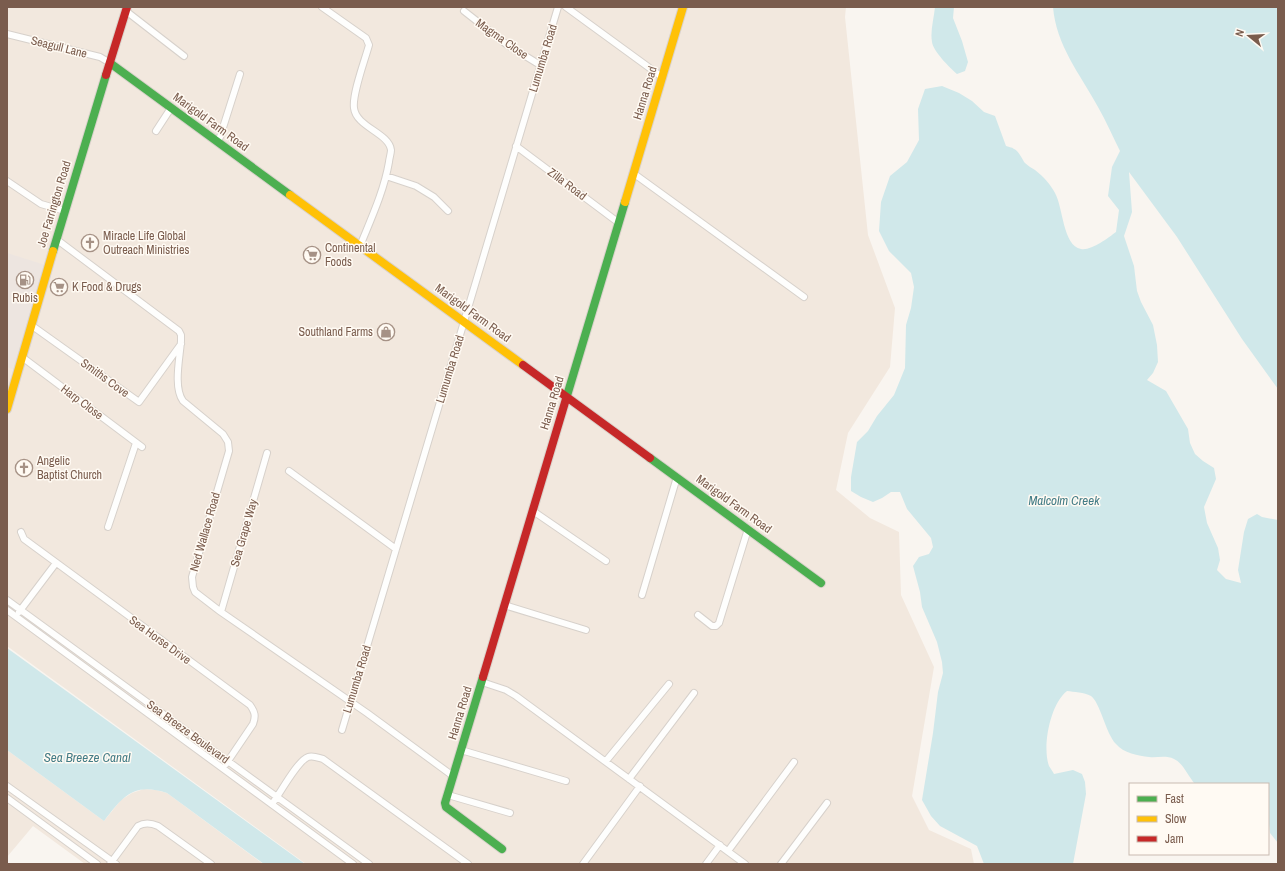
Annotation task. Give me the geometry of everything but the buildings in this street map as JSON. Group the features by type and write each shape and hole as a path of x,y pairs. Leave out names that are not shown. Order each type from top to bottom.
{"street":[{"path":"322,7 366,38 369,46 354,98 354,109 357,116 366,126 386,140 391,150 386,176 360,246"},
{"name":"Lumumba Road","path":"342,730 558,7"},
{"path":"566,7 662,77"},
{"name":"Hanna Road","path":"502,849 445,806 683,7"},
{"path":"126,9 184,56"},
{"name":"Joe Farrington Road","path":"7,409 56,239 126,9"},
{"name":"Magma Close","path":"464,11 506,44 540,65"},
{"name":"Seagull Lane","path":"7,34 100,57 110,63"},
{"name":"Marigold Farm Road","path":"110,63 821,583"},
{"path":"217,141 220,137 240,74"},
{"path":"156,131 171,108"},
{"name":"Zilla Road","path":"516,146 618,223"},
{"path":"633,173 804,297"},
{"path":"386,176 416,186 434,197 448,211"},
{"path":"7,182 40,204 65,211"},
{"name":"Ned Wallace Road","path":"56,239 180,333 181,344 178,388 180,397 227,439 229,451 192,577 195,592 453,776"},
{"name":"Smiths Cove","path":"31,325 139,402 181,344"},
{"name":"Harp Close","path":"22,357 142,447"},
{"path":"108,527 136,442"},
{"name":"Sea Grape Way","path":"221,612 267,453"},
{"path":"289,471 396,549"},
{"path":"642,595 677,477"},
{"path":"533,511 606,561"},
{"path":"698,615 712,626 716,626 719,623 748,529"},
{"name":"Sea Horse Drive","path":"21,532 24,539 250,706 255,712 256,718 254,724 222,768"},
{"path":"15,616 56,563"},
{"name":"Sea Breeze Boulevard","path":"7,600 369,864"},
{"path":"504,605 586,630"},
{"name":"Sea Breeze Boulevard","path":"7,610 353,864"},
{"path":"482,682 511,692 720,845 737,861 745,864"},
{"path":"606,762 669,684"},
{"path":"629,778 694,693"},
{"path":"461,750 566,781"},
{"path":"272,804 300,763 309,756 315,756 324,759 468,864"},
{"path":"728,851 794,762"},
{"path":"7,786 113,863 138,826 143,823 151,823 158,826 211,864"},
{"path":"583,864 640,786"},
{"path":"448,796 510,813"},
{"path":"7,798 97,864"},
{"path":"782,864 827,803"},
{"path":"706,864 720,845"}],"shaded area":[{"path":"7,7 846,7 845,17 868,235 895,308 890,367 848,433 836,490 870,518 899,532 901,595 934,667 912,796 929,830 971,849 974,864 306,864 7,646"},
{"path":"7,253 45,265 15,370 7,367"},
{"path":"7,750 104,821 121,800 132,793 144,789 167,793 263,864 85,864 33,826 7,857"}],"water":[{"path":"935,7 954,7 953,18 968,62 965,71 957,74 942,59 933,46 931,33"},
{"name":"Malcolm Creek","path":"1053,7 1278,7 1278,389 1242,339 1177,237 1129,172 1132,212 1124,236 1134,266 1137,291 1153,325 1157,345 1158,362 1153,373 1147,380 1166,391 1188,429 1190,443 1195,454 1214,468 1216,479 1204,507 1207,523 1218,548 1220,560 1217,570 1226,579 1241,583 1238,570 1244,532 1248,519 1257,514 1262,517 1278,520 1278,843 1270,833 1269,783 1194,783 1183,767 1174,759 1168,757 1145,757 1127,752 1119,747 1112,739 1094,699 1091,696 1076,692 1067,691 1061,697 1056,706 1049,726 1046,748 1049,766 1054,774 1073,770 1082,774 1085,782 1086,794 1073,864 984,864 977,846 940,826 931,816 922,800 938,692 943,673 937,642 922,607 920,592 913,566 919,557 929,554 933,547 931,538 907,509 900,492 891,492 873,502 851,491 851,477 857,442 868,431 877,416 894,395 905,368 906,325 911,308 914,287 911,273 889,251 879,231 881,202 890,176 907,162 919,140 918,109 925,89 942,86 959,93 972,101 984,112 995,116 1006,146 1017,151 1025,163 1041,175 1053,190 1058,199 1067,234 1070,241 1075,246 1081,249 1090,248 1099,244 1116,232 1119,210 1108,196 1112,167 1120,151 1101,112 1064,47 1055,21"},
{"name":"Sea Breeze Canal","path":"7,648 305,864 264,864 167,793 156,790 138,790 130,794 117,805 104,821 7,750"}],"traffic: fast":[{"path":"110,63 290,195"},
{"path":"53,251 106,75"},
{"path":"566,399 625,202"},
{"path":"650,458 821,583"},
{"path":"483,677 445,803 446,807 502,849"}],"traffic: slow":[{"path":"625,202 683,7"},
{"path":"290,195 523,365"},
{"path":"7,409 53,251"}],"traffic: jam":[{"path":"106,75 127,7"},
{"path":"523,365 650,458"},
{"path":"483,677 566,399"}],"place":[{"name":"Miracle Life Global Outreach Ministries","path":"90,243"},
{"name":"Continental Foods","path":"312,255"},
{"name":"Rubis","path":"25,280"},
{"name":"K Food & Drugs","path":"59,287"},
{"name":"Southland Farms","path":"386,332"},
{"name":"Angelic Baptist Church","path":"24,468"}]}
